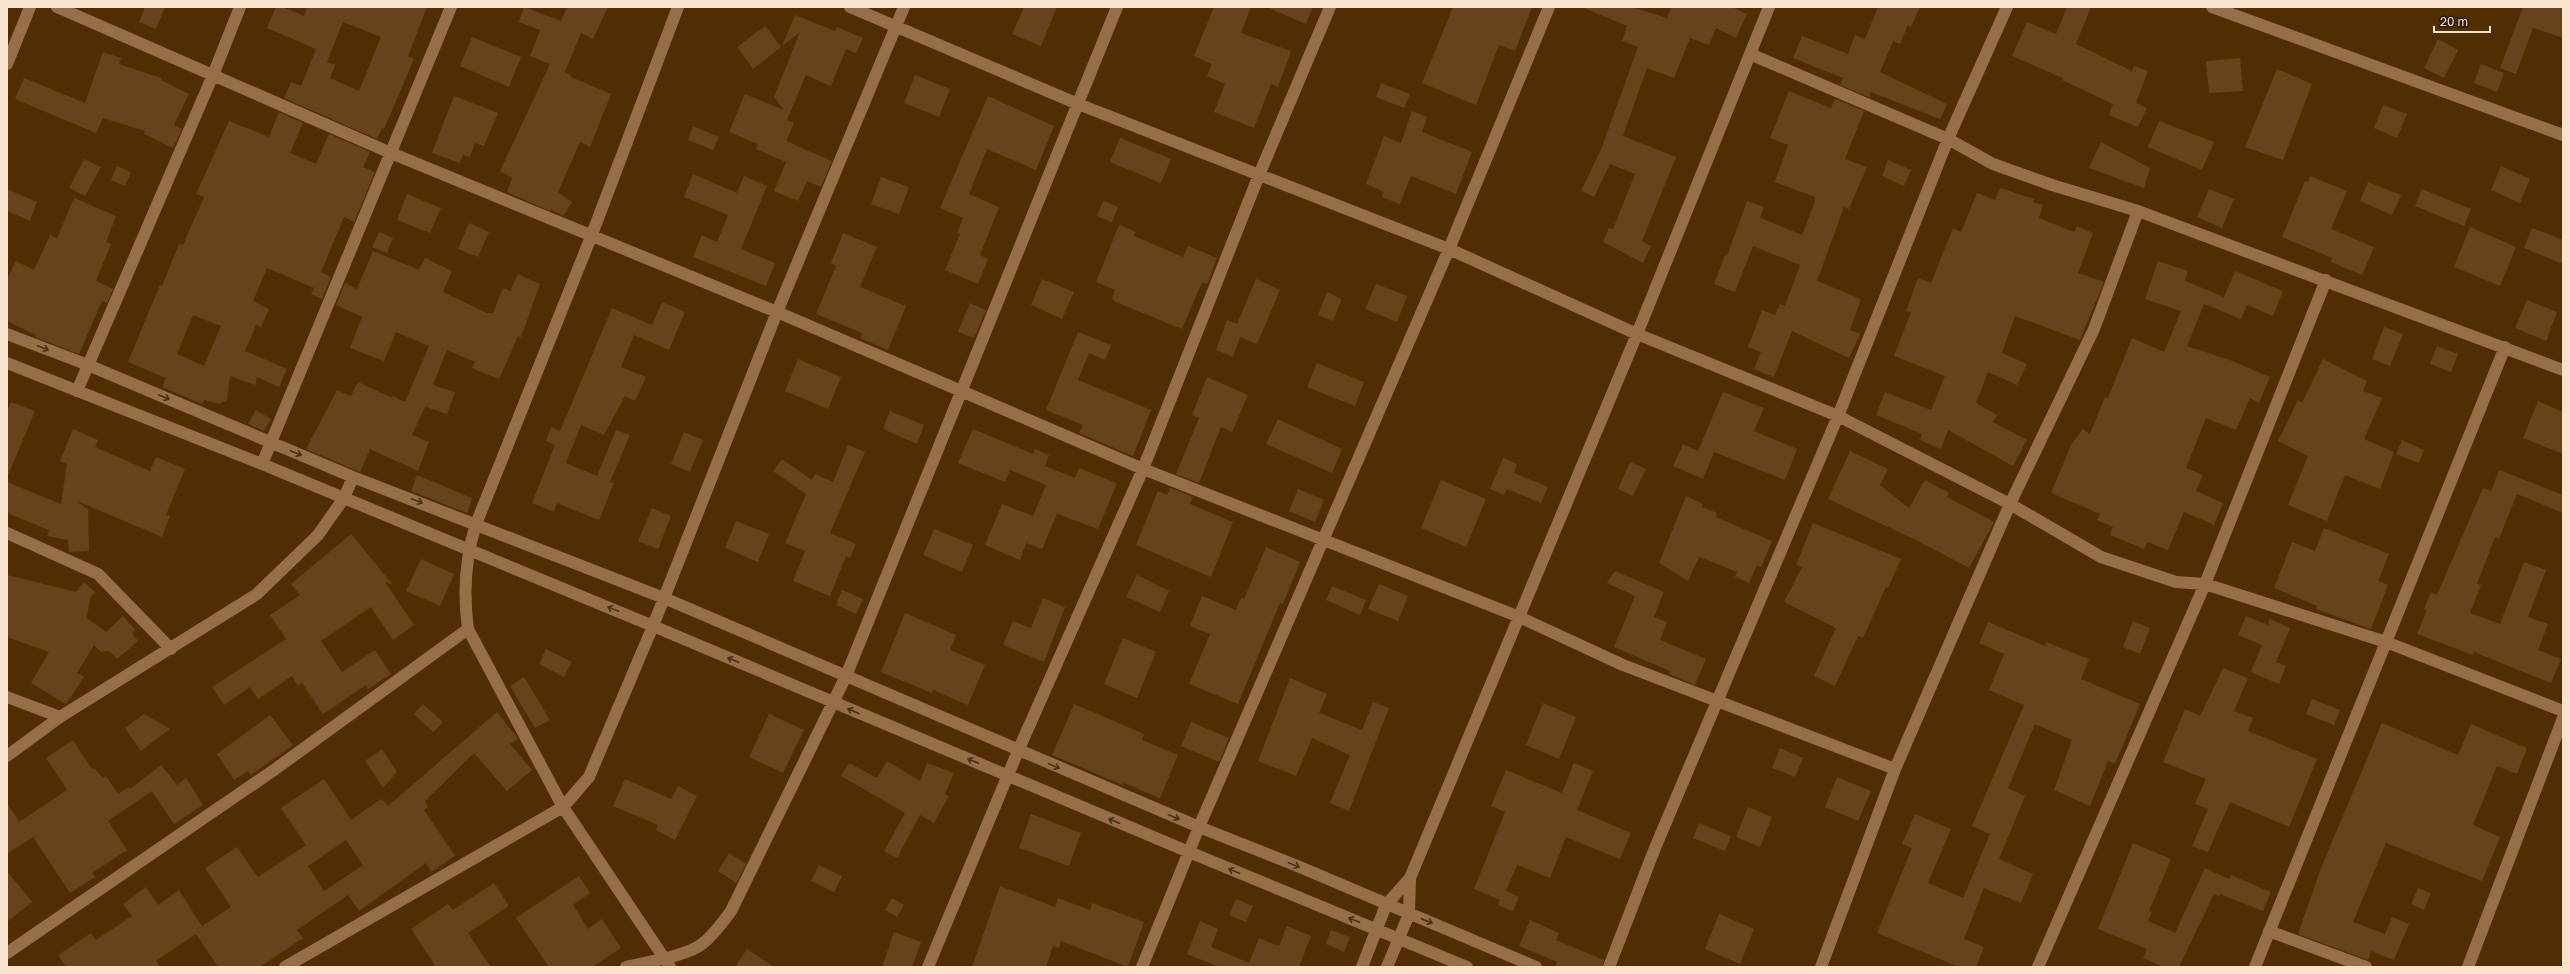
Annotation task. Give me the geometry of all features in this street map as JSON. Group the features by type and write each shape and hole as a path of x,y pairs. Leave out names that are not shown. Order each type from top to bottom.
{"street":[{"path":"7,64 30,7"},
{"path":"57,7 391,153 776,312 1143,469 1518,616 1623,665 1718,699 1895,768"},
{"path":"76,391 213,75 240,7"},
{"path":"262,464 451,7"},
{"path":"667,963 563,807 468,629 464,602 468,550 476,524 591,236 678,7"},
{"path":"850,7 1078,104 1449,250 1637,334 1838,416 2010,504 2101,557 2176,582 2205,584 2386,642 2563,711"},
{"path":"284,967 563,807 589,777 654,626 776,312 904,7"},
{"path":"626,967 667,963 701,945 716,932 731,911 846,676 1117,7"},
{"path":"928,967 1009,776 1018,751 1143,469 1259,175 1330,7"},
{"path":"1142,967 1199,827 1449,250 1549,7"},
{"path":"1362,967 1386,904 1410,878 1518,616 1637,334 1769,7"},
{"path":"1609,967 1655,848 1838,416 1948,139 2007,7"},
{"path":"2212,7 2563,135"},
{"path":"1750,54 1948,139 1993,164 2052,185 2138,211 2326,280 2563,370"},
{"path":"1821,967 1895,768 2010,504 2094,329 2138,211"},
{"path":"2038,967 2205,584 2326,280"},
{"path":"7,334 88,365 353,477 664,598 1018,751 1199,827 1295,865 1536,967"},
{"path":"2255,967 2505,347"},
{"path":"7,363 262,464 654,626 1189,852 1468,967"},
{"path":"7,756 60,717 257,594 318,535 344,498 353,477"},
{"path":"7,533 98,574 171,649"},
{"path":"7,953 274,770 468,629"},
{"path":"7,697 60,717"},
{"path":"2468,967 2563,718"},
{"path":"1387,967 1409,914 1410,878"},
{"path":"2269,931 2366,967"}],"building":[{"path":"145,7 165,7 156,29 139,22"},
{"path":"276,7 282,7 304,16 307,7 427,7 408,56 414,59 384,129 382,128 377,139 284,98 291,82 301,86 316,49 267,28","holes":["343,22 381,37 359,91 330,78 335,65 327,62"]},
{"path":"524,7 561,21 567,7 608,7 593,39 581,33 565,72 571,75 571,77 611,94 590,147 580,142 558,192 572,202 563,216 551,209 550,211 507,192 512,178 500,171 550,64 530,56 540,30 519,22"},
{"path":"1024,7 1057,7 1041,46 1012,34"},
{"path":"1214,7 1251,7 1241,33 1291,51 1278,87 1271,84 1254,128 1214,112 1225,84 1207,76 1212,64 1194,56"},
{"path":"1266,7 1313,7 1306,24"},
{"path":"1453,7 1532,7 1515,51 1499,45 1476,105 1422,83"},
{"path":"1582,7 1631,7 1667,18 1671,7 1732,7 1747,14 1736,38 1716,28 1709,45 1690,38 1674,78 1647,68 1623,136 1676,157 1642,241 1651,246 1643,263 1603,242 1609,228 1613,229 1635,174 1610,164 1594,197 1581,191 1602,147 1638,47 1622,41 1627,26"},
{"path":"1878,7 1920,7 1911,27 1908,25 1900,44 1893,41 1880,72 1947,104 1940,119 1871,92 1869,97 1840,85 1843,78 1793,58 1802,36 1848,54 1855,35 1865,39"},
{"path":"2067,7 2091,7 2076,44 2132,71 2134,66 2148,71 2136,103 2147,108 2138,127 2109,115 2113,104 2062,80 2063,78 2012,56 2027,22 2056,34"},
{"path":"2523,7 2563,7 2563,38 2533,28 2516,74 2500,68"},
{"path":"795,15 835,31 837,27 863,38 856,53 846,49 831,86 806,75 787,120 794,123 786,141 832,161 821,187 807,181 798,201 774,191 786,162 756,149 758,144 729,132 745,94 784,110 774,97 800,32 782,46"},
{"path":"765,26 781,47 753,69 737,47"},
{"path":"472,37 521,57 509,87 460,66"},
{"path":"2438,39 2458,50 2444,78 2424,68"},
{"path":"103,52 121,58 119,64 161,78 161,80 189,94 174,125 182,129 173,148 144,134 145,131 103,118 96,133 15,99 24,78 85,103"},
{"path":"2240,58 2243,91 2209,93 2206,61"},
{"path":"2481,64 2504,73 2497,92 2474,83"},
{"path":"2277,69 2312,84 2283,160 2245,147"},
{"path":"915,75 950,89 939,117 904,103"},
{"path":"1381,83 1410,94 1404,108 1376,97"},
{"path":"1789,91 1831,108 1835,99 1864,111 1845,159 1867,167 1849,209 1844,207 1817,281 1861,299 1850,330 1860,334 1849,358 1792,331 1774,377 1754,369 1761,352 1748,347 1762,310 1775,315 1780,304 1785,306 1800,265 1753,246 1735,292 1714,284 1725,255 1727,256 1747,201 1764,207 1760,218 1802,235 1814,204 1815,197 1775,182 1788,145 1770,138"},
{"path":"454,96 498,113 484,146 475,143 470,157 463,155 460,163 432,153"},
{"path":"988,96 1054,126 1036,170 987,149 969,194 999,207 980,255 988,259 978,284 945,270 960,234 957,233 963,218 940,208"},
{"path":"2383,105 2407,114 2397,138 2374,128"},
{"path":"1412,111 1427,117 1422,132 1472,152 1456,194 1411,176 1400,204 1382,197 1384,192 1366,184 1384,136 1401,143"},
{"path":"279,112 303,123 290,153 316,164 329,134 370,152 363,167 375,172 354,222 344,217 321,272 331,277 322,299 311,294 314,288 267,268 253,301 269,309 261,327 256,325 245,351 287,369 279,387 257,377 255,385 230,376 227,400 220,404 204,400 202,404 162,387 166,378 128,362 160,285 162,286 179,244 183,245 204,197 196,194 229,121 269,137","holes":["193,315 221,326 204,366 177,354"]},
{"path":"2159,121 2214,142 2202,170 2148,147"},
{"path":"693,126 719,137 713,150 688,140"},
{"path":"1120,138 1171,159 1161,183 1110,162"},
{"path":"2101,142 2150,168 2144,188 2089,168"},
{"path":"84,159 101,167 85,196 69,188"},
{"path":"1888,160 1911,170 1904,186 1882,176"},
{"path":"117,166 131,172 125,186 111,180"},
{"path":"2501,166 2530,179 2520,203 2491,190"},
{"path":"693,174 737,193 744,176 767,186 741,249 775,263 766,286 693,257 702,235 717,242 728,215 684,197"},
{"path":"2310,176 2347,191 2331,229 2374,247 2362,275 2331,262 2332,258 2282,237 2305,181 2308,182"},
{"path":"881,177 909,187 899,214 871,204"},
{"path":"2368,182 2401,195 2392,215 2360,201"},
{"path":"2000,188 2034,199 2033,202 2043,205 2039,218 2074,232 2077,226 2093,233 2078,273 2104,282 2080,340 2015,316 2002,353 2027,364 2017,385 1988,372 1976,403 1997,415 1993,422 2027,440 2013,466 1948,430 1941,449 1920,440 1922,434 1876,415 1885,392 1931,410 1945,376 1894,356 1911,312 1906,311 1918,278 1931,283 1953,228 1961,232 1977,193 1995,200"},
{"path":"7,189 37,202 30,221 7,211"},
{"path":"2209,189 2234,199 2222,228 2197,217"},
{"path":"2422,189 2471,209 2464,226 2415,206"},
{"path":"407,194 441,208 430,233 397,220"},
{"path":"74,198 116,216 106,242 111,244 96,281 113,289 107,303 102,301 79,354 35,337 36,335 7,321 7,279 16,261 34,270 50,235 57,238"},
{"path":"1103,201 1118,207 1112,222 1097,216"},
{"path":"469,223 489,232 478,257 458,249"},
{"path":"1119,225 1136,232 1134,236 1183,257 1188,246 1217,258 1207,284 1202,282 1182,329 1116,302 1112,299 1115,290 1096,282"},
{"path":"2470,227 2516,247 2500,286 2454,267"},
{"path":"2532,228 2563,240 2563,264 2524,248"},
{"path":"379,232 393,238 387,253 372,247"},
{"path":"843,233 877,247 860,287 906,306 888,350 860,338 862,333 816,314 836,266 831,263"},
{"path":"373,251 419,270 425,258 452,271 443,292 487,313 493,313 503,288 510,291 518,274 540,284 521,337 518,336 499,379 472,368 475,362 447,350 433,385 455,392 447,414 426,407 424,409 412,435 429,442 418,471 370,449 360,472 306,449 337,390 351,396 358,382 392,398 393,396 405,402 429,346 396,332 384,361 350,348 362,317 336,305 345,283 357,289"},
{"path":"2158,261 2188,271 2185,281 2224,297 2235,271 2283,291 2273,316 2247,305 2241,319 2204,304 2187,346 2230,360 2270,377 2259,403 2250,398 2236,430 2206,418 2186,468 2203,475 2196,491 2223,503 2214,525 2184,512 2168,550 2147,542 2144,549 2110,535 2113,527 2097,520 2100,514 2051,493 2071,445 2083,429 2090,434 2105,397 2108,398 2132,338 2164,352 2181,311 2145,299"},
{"path":"1042,279 1074,292 1062,319 1031,305"},
{"path":"1256,279 1280,290 1257,344 1240,337 1233,357 1216,350 1227,320 1237,324"},
{"path":"1376,284 1407,296 1397,322 1365,309"},
{"path":"1327,292 1342,299 1333,321 1318,315"},
{"path":"2527,300 2557,312 2546,341 2515,328"},
{"path":"662,302 685,312 669,350 634,335 621,367 646,377 635,401 625,396 604,435 581,425 566,463 597,476 616,430 630,435 610,482 614,483 599,520 557,503 554,512 532,503 555,445 546,441 551,427 560,431 612,308 652,325"},
{"path":"970,303 986,310 974,338 958,332"},
{"path":"2384,327 2403,334 2390,366 2372,359"},
{"path":"1078,332 1111,345 1105,360 1089,353 1078,380 1151,410 1133,456 1079,433 1083,425 1046,410"},
{"path":"2437,346 2458,354 2451,372 2430,364"},
{"path":"798,359 841,377 828,409 785,391"},
{"path":"2323,359 2367,381 2363,391 2382,398 2364,439 2394,452 2380,489 2345,475 2327,521 2288,505 2308,456 2278,441 2298,400 2302,403"},
{"path":"1317,363 1364,382 1355,406 1307,387"},
{"path":"1207,377 1248,395 1232,432 1221,427 1199,483 1176,474 1199,418 1192,415"},
{"path":"1723,392 1764,408 1754,431 1797,449 1785,480 1714,452 1703,479 1673,466 1683,444 1698,451"},
{"path":"2538,401 2563,412 2563,454 2523,438"},
{"path":"11,402 35,411 7,478 7,412"},
{"path":"256,410 271,419 264,431 248,424"},
{"path":"890,411 924,425 917,444 883,429"},
{"path":"1278,419 1342,449 1332,473 1266,444"},
{"path":"73,429 98,440 95,447 150,471 156,457 185,469 166,515 170,516 162,537 77,501 88,510 89,551 69,552 68,540 47,536 49,530 7,513 7,482 61,504 67,464 60,461"},
{"path":"973,429 1033,454 1035,449 1049,455 1045,466 1075,478 1079,468 1117,483 1098,529 1057,514 1042,549 1026,543 1020,560 985,545 1002,504 1033,516 1046,485 1010,470 1005,482 958,463"},
{"path":"684,432 703,440 690,472 671,464"},
{"path":"2402,440 2424,450 2419,463 2396,454"},
{"path":"848,445 865,452 830,533 856,544 850,558 846,556 830,596 793,581 805,551 785,543 806,494 773,471 782,459 812,480 815,474 833,482"},
{"path":"1850,451 1888,469 1880,485 1909,508 1925,480 1949,493 1947,497 1994,522 1969,568 1916,540 1828,499"},
{"path":"1503,458 1517,464 1514,473 1548,487 1541,503 1507,489 1504,495 1490,489"},
{"path":"1630,462 1646,469 1633,496 1618,489"},
{"path":"2499,470 2563,495 2563,513 2517,494 2499,539 2495,537 2477,584 2481,585 2470,613 2500,624 2524,562 2546,570 2528,617 2548,624 2538,650 2561,659 2551,683 2474,652 2473,655 2417,634 2427,610 2424,609 2431,592 2437,595 2483,488 2491,491"},
{"path":"417,475 472,498 467,513 411,491"},
{"path":"1441,480 1486,499 1466,547 1421,528"},
{"path":"1170,488 1193,497 1190,504 1233,522 1211,577 1136,545 1158,491 1167,495"},
{"path":"1298,489 1324,500 1315,522 1289,511"},
{"path":"1686,496 1703,504 1702,507 1717,513 1716,517 1772,541 1761,567 1757,565 1749,583 1735,577 1737,572 1699,557 1688,581 1659,563"},
{"path":"652,508 671,516 658,549 638,541"},
{"path":"736,521 769,534 758,562 725,548"},
{"path":"1813,523 1901,559 1888,588 1886,587 1863,638 1858,636 1835,686 1814,676 1836,628 1784,602 1802,567 1796,565"},
{"path":"2324,528 2389,554 2378,581 2388,585 2371,629 2316,609 2317,606 2274,588 2292,542 2315,551"},
{"path":"934,529 973,545 962,572 923,555"},
{"path":"351,534 393,585 385,582 414,625 393,640 371,607 321,641 342,672 375,650 391,674 368,689 366,685 323,714 302,683 298,686 292,676 258,699 250,687 224,705 212,687 286,639 270,615 300,595 291,584"},
{"path":"1266,547 1300,562 1283,604 1280,603 1238,704 1189,684 1210,634 1190,626 1202,596 1236,610 1241,598 1244,599"},
{"path":"421,559 454,574 440,606 406,591"},
{"path":"1615,571 1664,592 1654,617 1667,622 1660,640 1706,659 1695,685 1669,674 1670,671 1614,647 1635,596 1607,583"},
{"path":"7,575 76,592 84,582 95,592 90,598 87,618 106,632 123,616 135,630 132,633 138,641 117,659 109,651 101,652 94,645 77,673 84,677 66,704 31,683 49,652 7,637"},
{"path":"1137,575 1169,591 1160,612 1126,597"},
{"path":"1379,584 1408,596 1398,621 1368,609"},
{"path":"1332,586 1366,600 1360,615 1326,600"},
{"path":"842,590 863,599 856,614 836,605"},
{"path":"1043,598 1065,607 1044,662 1003,645 1013,621 1031,628"},
{"path":"905,613 956,635 950,650 985,665 968,705 933,690 932,693 881,672"},
{"path":"2246,616 2268,625 2270,619 2290,628 2276,662 2286,666 2279,684 2251,672 2262,645 2238,635"},
{"path":"2133,621 2150,628 2140,654 2123,647"},
{"path":"1988,622 2045,646 2046,642 2089,659 2081,679 2140,704 2115,764 2108,761 2090,806 2054,790 2072,740 2035,724 2008,788 2025,796 1999,859 2033,874 2021,903 1984,888 1964,939 1984,947 1976,967 1959,967 1877,933 1912,848 1902,844 1915,814 1951,829 1928,883 1963,898 1990,834 1972,826 2024,705 1989,690 2004,654 1979,643"},
{"path":"1123,638 1156,652 1137,698 1104,684"},
{"path":"546,649 572,662 564,677 539,664"},
{"path":"2223,668 2248,678 2234,711 2253,718 2248,731 2317,759 2289,827 2230,802 2208,852 2192,846 2208,809 2195,804 2206,779 2163,762 2185,709 2200,716"},
{"path":"524,677 550,720 535,728 510,686"},
{"path":"1290,678 1327,694 1319,713 1362,730 1373,702 1389,708 1349,811 1330,803 1350,755 1312,738 1296,776 1258,761"},
{"path":"2312,699 2340,710 2334,725 2306,714"},
{"path":"1543,703 1576,717 1559,759 1526,745"},
{"path":"423,704 443,722 433,732 414,714"},
{"path":"1074,704 1144,734 1142,740 1178,755 1160,798 1124,783 1123,785 1052,755"},
{"path":"497,712 518,739 510,744 532,770 507,791 474,753 425,801 428,807 424,810 455,856 431,872 426,863 359,911 348,895 297,930 303,938 260,967 218,967 196,934 156,961 160,967 66,967 58,955 91,933 96,940 132,916 123,904 146,887 158,905 179,890 202,926 231,907 205,868 237,847 258,877 306,845 281,808 324,779 351,820 381,799 388,806","holes":["346,840 363,865 324,891 308,866"]},
{"path":"144,714 170,729 141,751 125,728"},
{"path":"769,714 804,730 783,773 749,757"},
{"path":"270,715 293,745 251,775 248,771 234,780 217,754"},
{"path":"1191,722 1229,738 1219,762 1181,746"},
{"path":"2382,723 2458,755 2471,724 2527,748 2517,774 2497,766 2473,825 2500,837 2482,881 2386,843 2353,922 2385,934 2392,917 2409,924 2394,960 2371,951 2368,960 2298,934 2321,868"},
{"path":"73,740 92,769 94,768 103,778 106,776 118,794 129,787 130,789 161,765 177,785 186,778 203,805 174,824 152,791 108,821 127,850 92,873 95,877 70,893 33,837 7,854 7,803 19,822 67,790 46,758"},
{"path":"1780,748 1803,758 1795,777 1772,768"},
{"path":"382,749 397,772 383,788 365,761"},
{"path":"887,761 920,781 927,763 954,773 945,794 949,796 934,823 920,815 897,858 884,851 905,813 841,776 849,763 877,778"},
{"path":"1574,763 1593,771 1577,810 1631,833 1620,859 1566,837 1550,878 1517,865 1506,891 1519,897 1513,911 1498,905 1500,900 1474,889 1505,812 1491,806 1506,770 1562,793"},
{"path":"1837,777 1871,791 1858,821 1825,807"},
{"path":"625,779 671,799 678,786 697,796 675,840 656,830 658,825 613,806"},
{"path":"1748,807 1772,817 1760,847 1736,837"},
{"path":"1031,814 1081,833 1069,866 1019,848"},
{"path":"1699,823 1731,836 1725,851 1693,838"},
{"path":"2133,843 2171,859 2149,911 2152,912 2148,921 2175,933 2205,868 2229,879 2231,875 2271,892 2263,911 2220,894 2219,896 2214,894 2179,967 2164,967 2143,958 2147,949 2098,929"},
{"path":"729,853 746,864 736,883 718,871"},
{"path":"819,865 842,876 834,892 811,881"},
{"path":"7,871 32,902 7,922"},
{"path":"579,876 590,893 573,905 588,929 602,919 621,948 592,967 549,967 516,918"},
{"path":"494,883 509,906 468,933 491,967 436,967 411,929 448,904 453,910"},
{"path":"1000,886 1055,907 1058,898 1090,910 1092,903 1144,922 1128,967 1061,941 1059,948 1053,946 1046,967 972,967"},
{"path":"2418,888 2431,893 2424,910 2411,904"},
{"path":"892,898 904,905 897,917 885,910"},
{"path":"1236,899 1253,906 1246,922 1229,915"},
{"path":"1719,914 1754,929 1740,964 1705,949"},
{"path":"1530,920 1559,933 1556,940 1604,960 1602,967 1555,967 1557,962 1519,946"},
{"path":"1200,921 1218,929 1211,947 1249,963 1259,938 1279,946 1287,926 1311,936 1299,967 1219,967 1187,954"},
{"path":"1331,930 1350,937 1344,952 1326,944"},
{"path":"894,932 921,942 912,967 882,967"},
{"path":"747,949 774,967 735,967"}]}
